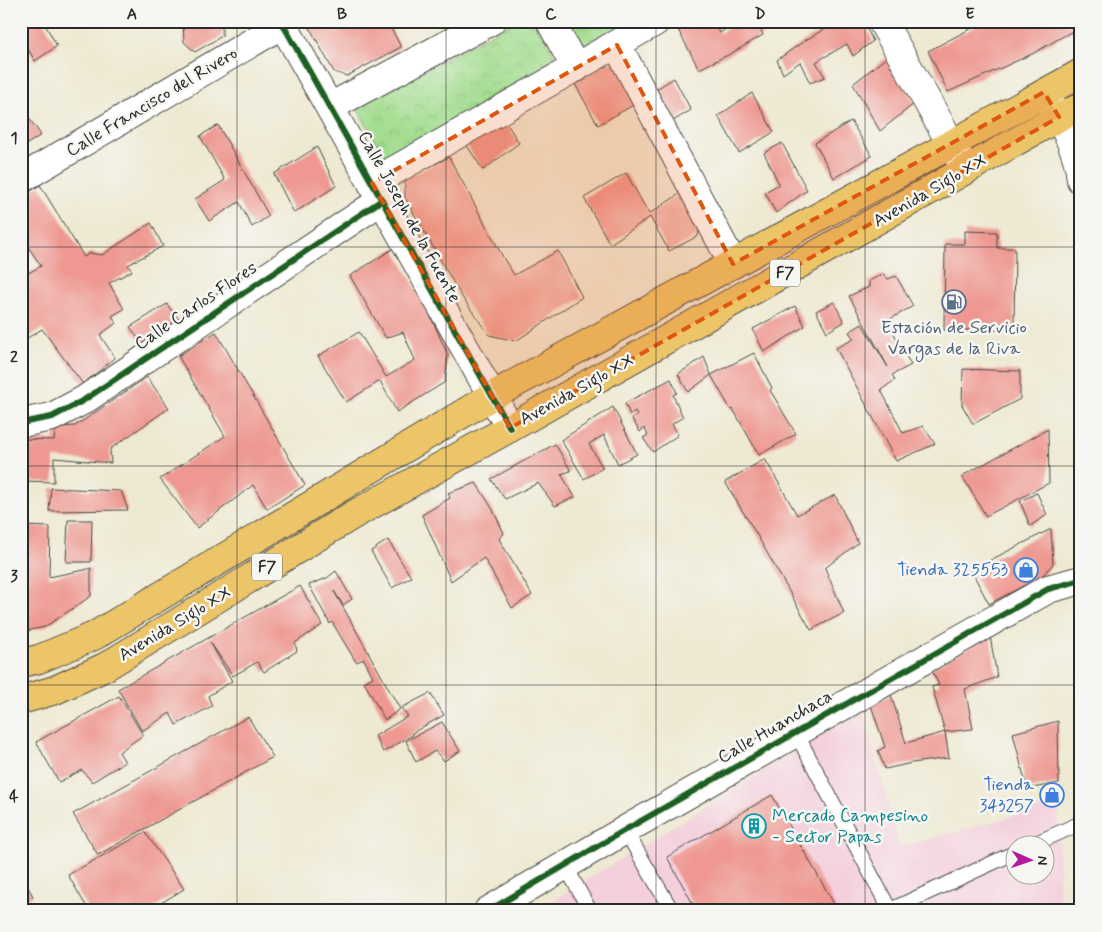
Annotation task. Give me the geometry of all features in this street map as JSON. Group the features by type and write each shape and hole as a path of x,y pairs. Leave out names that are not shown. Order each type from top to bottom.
{"highway":[{"name":"Avenida Siglo XX","path":"21,663 39,660 94,636 492,396 1081,73"},
{"name":"Avenida Siglo XX","path":"21,700 55,690 105,667 352,515 1070,112"}],"street":[{"path":"330,107 491,21"},
{"path":"550,21 576,68"},
{"path":"882,21 966,170"},
{"name":"Calle Carlos Flores","path":"21,423 52,417 84,400 377,191 576,68 655,22"},
{"name":"Calle Joseph de la Fuente","path":"282,23 510,428"},
{"name":"Calle Francisco del Rivero","path":"21,179 282,23"},
{"path":"617,45 733,264"},
{"path":"1044,92 1070,112 1074,151 1081,180"},
{"name":"Calle Huanchaca","path":"488,911 624,830 1048,589 1081,580"}],"lane":[{"path":"796,732 890,910 1004,858"},
{"path":"1054,835 1081,823"},
{"path":"624,830 672,911"},
{"path":"565,865 590,911"}],"highlighted area":[{"path":"617,45 733,264 1044,92 1059,117 510,428 372,183"}],"shaded area":[{"path":"862,710 900,847 1058,804 1060,911 536,911"}],"green space":[{"path":"514,21 537,24 554,54 549,71 386,161 357,108"},
{"path":"562,21 645,21 593,48 583,47 574,42"}],"building":[{"path":"21,21 43,21 57,46 35,61 21,37"},
{"path":"183,21 222,21 222,36 195,52 184,42"},
{"path":"306,21 350,21 352,26 361,21 387,21 401,47 347,76 334,72"},
{"path":"680,21 714,21 720,33 737,21 757,21 763,35 699,69 675,24"},
{"path":"838,21 863,21 873,41 853,56 847,44 816,62 825,77 810,83 800,62 783,74 777,60"},
{"path":"973,21 1017,21 1018,23 1020,21 1081,21 1081,28 1032,54 948,92 928,51 976,26"},
{"path":"887,57 915,103 880,131 853,84"},
{"path":"615,61 637,103 598,125 571,77"},
{"path":"674,78 691,110 668,124 650,93"},
{"path":"752,93 774,132 739,153 718,116"},
{"path":"21,107 41,135 21,148"},
{"path":"504,119 519,143 483,170 466,144"},
{"path":"851,121 872,156 834,178 815,143"},
{"path":"218,125 269,216 252,227 239,202 209,221 195,199 225,180 200,136"},
{"path":"782,143 807,190 776,213 765,192 779,184 764,153"},
{"path":"317,147 336,186 294,213 274,174"},
{"path":"449,157 514,275 558,251 582,297 516,341 489,335 460,294 405,198 405,179"},
{"path":"626,173 649,214 684,191 702,218 698,236 669,251 650,217 610,244 584,198"},
{"path":"40,185 84,257 90,253 102,255 151,223 163,246 128,265 132,271 109,283 124,309 112,316 116,323 100,335 115,358 83,384 42,329 21,342 21,277 41,266 21,236 21,197"},
{"path":"965,231 997,232 997,248 1015,248 1014,330 944,330 945,244 965,244"},
{"path":"394,248 430,315 448,355 445,382 397,412 380,381 346,402 318,356 359,332 386,377 415,360 403,332 386,338 350,276"},
{"path":"883,274 888,279 896,276 913,306 887,321 911,365 892,375 895,380 881,390 903,433 923,426 935,444 896,461 836,348 854,339 849,332 862,324 888,367 849,296 869,287 869,281"},
{"path":"834,302 844,322 827,332 816,311"},
{"path":"167,304 179,321 142,344 130,327"},
{"path":"795,306 805,326 764,352 753,329"},
{"path":"216,332 305,485 267,509 253,485 197,528 160,479 225,436 178,356"},
{"path":"754,353 772,388 770,390 796,434 759,455 711,375"},
{"path":"704,357 711,375 688,392 678,374"},
{"path":"963,369 1020,371 1020,399 973,424 962,405"},
{"path":"147,377 169,408 110,449 111,463 54,458 54,482 21,481 21,439 54,440 56,427 75,426"},
{"path":"671,379 677,393 673,395 683,417 672,424 678,435 653,452 643,438 648,435 644,428 640,432 632,419 637,416 635,411 630,415 625,403"},
{"path":"613,407 637,454 618,464 604,435 589,444 603,468 584,479 561,440"},
{"path":"1048,429 1049,483 986,516 962,476"},
{"path":"555,444 571,471 561,474 575,497 555,506 538,483 505,499 491,479"},
{"path":"765,459 797,515 835,495 858,543 825,568 844,613 811,630 725,482"},
{"path":"476,483 492,508 504,533 499,539 532,595 512,608 484,558 451,581 422,515 450,498 448,493"},
{"path":"51,488 121,491 128,510 49,511"},
{"path":"1037,493 1047,515 1030,526 1020,501"},
{"path":"68,520 92,520 91,562 66,562"},
{"path":"21,526 50,527 49,577 91,568 91,596 45,627 21,632"},
{"path":"1051,529 1053,564 1042,576 989,604 971,570"},
{"path":"388,540 411,577 392,588 371,551"},
{"path":"336,571 352,599 343,605 334,591 400,709 385,720 364,682 373,677 364,659 356,662 332,622 330,624 309,585 327,578"},
{"path":"300,586 322,625 295,643 297,651 264,672 257,662 233,676 210,642 232,681 208,696 212,706 176,725 170,713 142,731 118,689"},
{"path":"990,636 997,677 965,689 973,729 945,732 932,687 939,685 931,669"},
{"path":"430,693 444,715 383,752 375,736 408,716 401,708"},
{"path":"891,695 906,743 945,732 949,758 885,769 878,751 885,747 871,705"},
{"path":"119,696 143,735 119,752 125,762 92,782 82,770 59,782 36,742"},
{"path":"248,717 273,757 98,855 73,814"},
{"path":"1058,721 1059,783 1027,789 1013,733"},
{"path":"442,722 460,751 444,761 435,751 416,762 406,741"},
{"name":"Mercado Campesino - Sector Papas","path":"772,795 838,911 697,911 667,857"},
{"path":"145,832 184,889 148,911 89,911 68,875"},
{"path":"21,876 33,896 21,902"}],"cycle path":[{"path":"281,21 510,428"},
{"path":"21,423 52,417 84,400 382,200"},
{"path":"488,911 625,830 1048,589 1081,580"}],"place":[{"name":"Estación de Servicio Vargas de la Riva","path":"954,302"},
{"name":"Tienda 325553","path":"1026,570"},
{"name":"Tienda 343257","path":"1052,795"},
{"name":"Mercado Campesino - Sector Papas","path":"754,826"}]}
